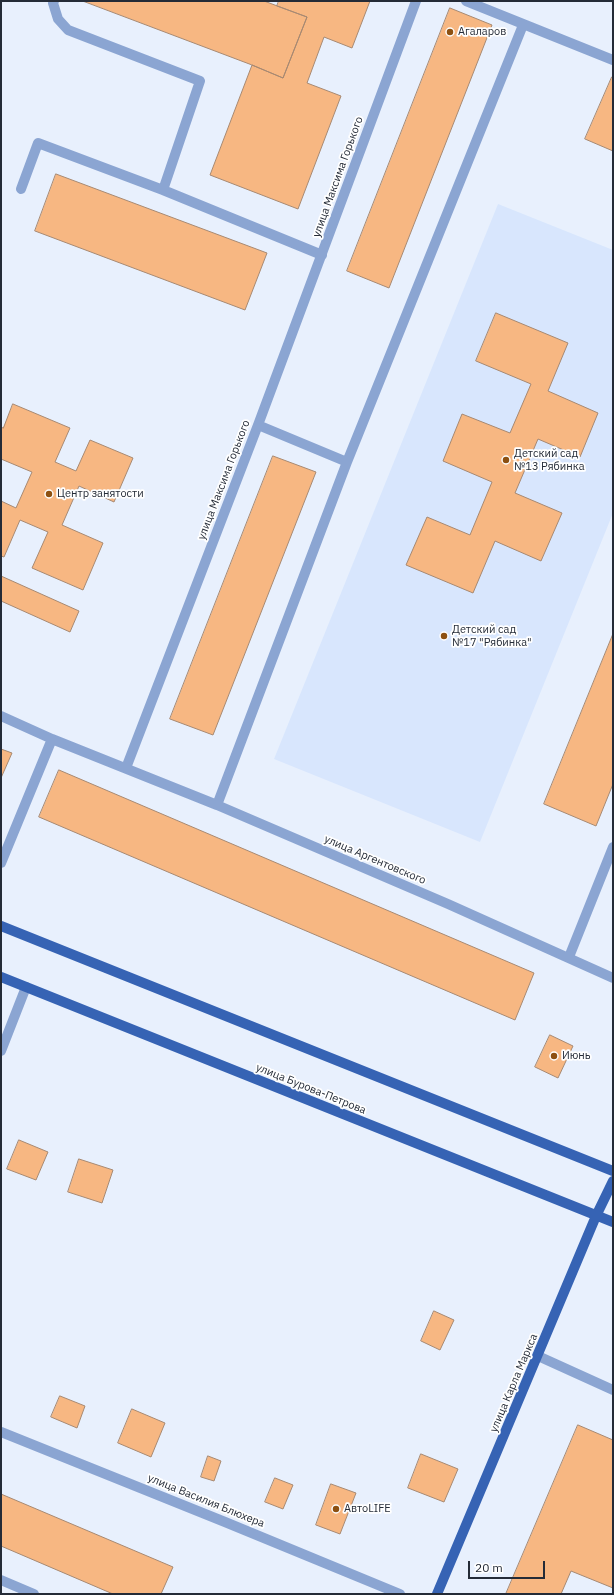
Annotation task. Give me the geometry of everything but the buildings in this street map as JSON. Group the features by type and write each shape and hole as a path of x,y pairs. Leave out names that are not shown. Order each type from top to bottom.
{"main road":[{"path":"1,926 613,1171"},
{"name":"улица Бурова-Петрова","path":"1,977 613,1222"},
{"name":"улица Карла Маркса","path":"437,1594 596,1216 613,1181"}],"street":[{"path":"54,1 53,3 58,19 68,30 200,81 163,190"},
{"name":"улица Максима Горького","path":"126,768 258,425 416,1"},
{"path":"466,1 613,60"},
{"path":"217,805 348,462 523,25"},
{"path":"21,189 38,143 163,190 322,255"},
{"path":"258,425 348,462"},
{"path":"1,716 52,740 126,768"},
{"path":"1,863 52,740"},
{"name":"улица Аргентовского","path":"126,768 217,805 569,957 613,978"},
{"path":"569,957 613,847"},
{"path":"1,1050 26,987"},
{"path":"538,1356 613,1390"},
{"name":"улица Василия Блюхера","path":"1,1432 226,1522 400,1594"},
{"path":"1,1580 34,1594"}],"shaded area":[{"name":"Детский сад №17 \"Рябинка\"","path":"498,204 613,250 613,513 480,842 274,759"}],"place":[{"name":"Агаларов","path":"450,32"},
{"name":"Детский сад №13 Рябинка","path":"506,460"},
{"name":"Центр занятости","path":"49,494"},
{"name":"Детский сад №17 \"Рябинка\"","path":"444,636"},
{"name":"Июнь","path":"554,1056"},
{"name":"АвтоLIFE","path":"336,1509"}]}
